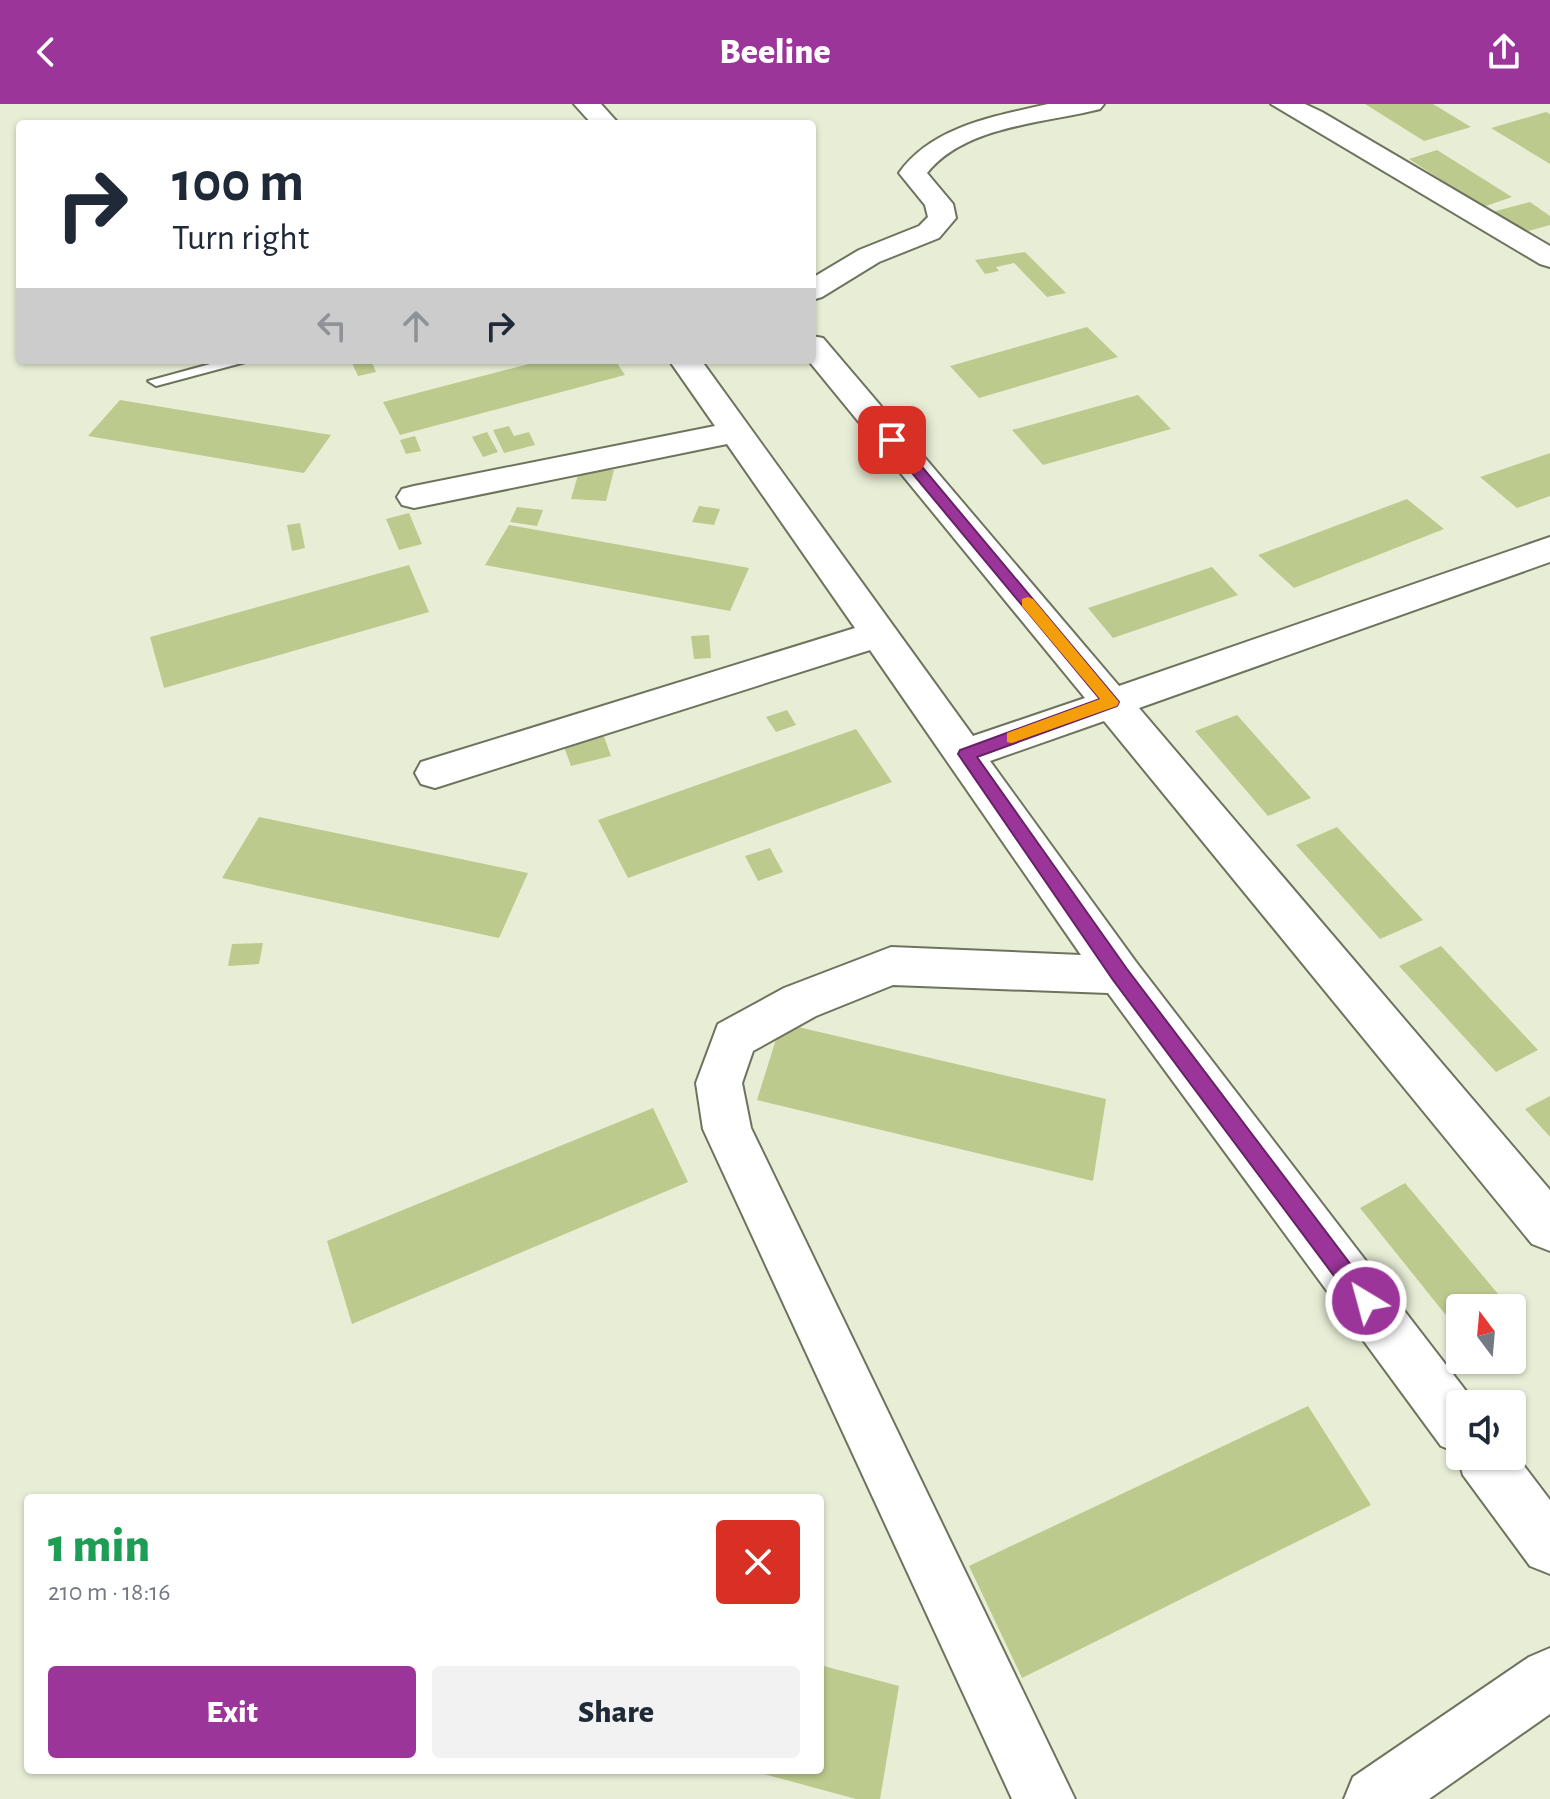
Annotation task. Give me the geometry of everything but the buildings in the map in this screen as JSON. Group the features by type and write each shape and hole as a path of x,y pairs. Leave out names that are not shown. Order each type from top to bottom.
{"street":[{"path":"587,104 602,120"},
{"path":"816,289 869,256 929,232 942,218 939,204 913,173 920,159 955,142 1036,113 1091,104"},
{"path":"1284,104 1313,117 1550,258"},
{"path":"816,350 1550,1227"},
{"path":"688,364 1120,975 1446,1408"},
{"path":"414,497 736,432"},
{"path":"966,754 1550,549"},
{"path":"435,773 880,633"},
{"path":"1044,1799 727,1129 719,1083 734,1038 800,1002 891,966 1120,975"},
{"path":"1493,1470 1550,1546"},
{"path":"1375,1799 1550,1678"}],"lane":[{"path":"156,381 228,364"}],"slow traffic":[{"path":"1012,737 1111,702 1028,602"}],"route":[{"path":"892,440 1111,702 966,754 1120,975 1366,1301"}]}
